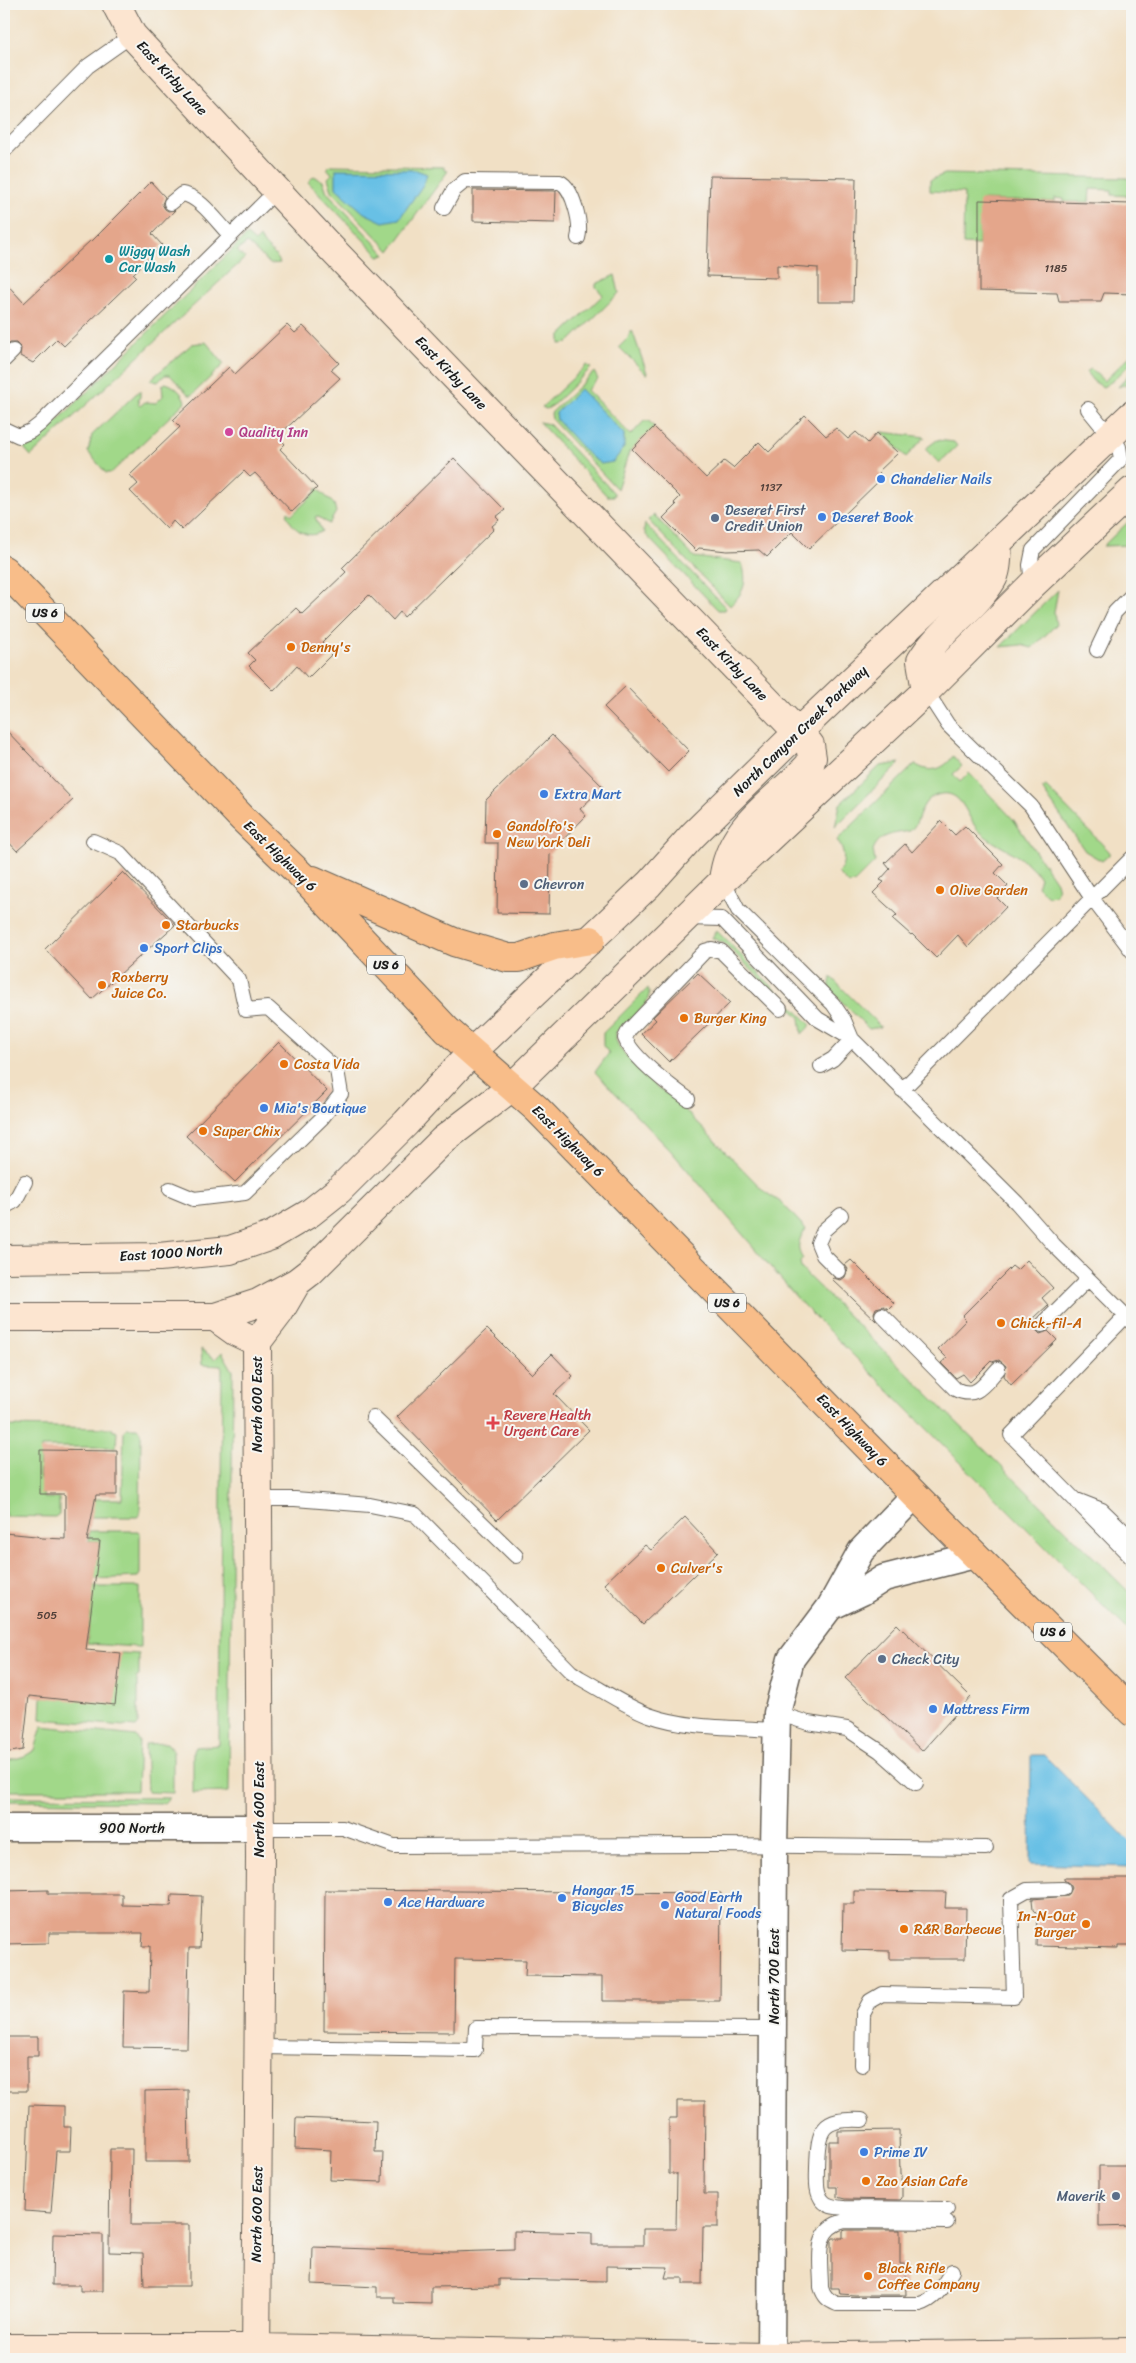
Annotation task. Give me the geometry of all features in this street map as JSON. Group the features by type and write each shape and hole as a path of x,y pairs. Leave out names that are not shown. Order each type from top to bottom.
{"highway":[{"name":"East Highway 6","path":"4,570 243,819 302,876 439,1021 537,1109 915,1495 1132,1712"},
{"path":"302,876 454,942 508,958 519,958 554,946 592,940"}],"main road":[{"name":"East Kirby Lane","path":"116,4 132,34 276,190 810,745 812,758 810,764 749,823 733,842 725,863 723,881"},
{"name":"North Canyon Creek Parkway","path":"473,1051 592,940 649,884 693,835 798,732 1132,415"},
{"path":"4,1317 214,1317 258,1303 297,1282 310,1272 443,1140 512,1086 723,881 926,691 1032,585 1132,491"},
{"path":"926,691 921,661 930,646 980,596 993,579 998,542"},
{"name":"East 1000 North","path":"4,1259 200,1254 230,1250 271,1236 310,1213 339,1190 406,1123 473,1051"},
{"name":"North 600 East","path":"256,2354 260,1828 256,1499 258,1342 279,1313 297,1282"},
{"path":"214,1317 236,1332 258,1342"},
{"path":"4,2348 256,2354 771,2358 1132,2352"}],"street":[{"name":"North 700 East","path":"771,2358 776,1722 790,1659 830,1607 861,1551 915,1495"},
{"name":"North 700 East","path":"830,1607 862,1592 884,1578 975,1555"},
{"name":"900 North","path":"4,1828 260,1828"}],"lane":[{"path":"4,151 88,66 132,34"},
{"path":"444,208 454,190 465,181 560,182 569,190 580,224 578,238"},
{"path":"4,429 19,436 31,431 40,424 276,190"},
{"path":"171,203 182,194 190,195 198,200 230,235"},
{"path":"1032,585 1030,565 1033,550 1121,459 1119,446 1112,435 1088,410"},
{"path":"1097,650 1115,612 1132,595"},
{"path":"926,691 948,725 1031,806 1091,897 1132,951"},
{"path":"93,841 120,853 239,980 246,1010 268,1008 337,1070 341,1094 322,1118 245,1193 194,1199 170,1189"},
{"path":"902,1090 1091,897 1132,858"},
{"path":"723,881 738,910 834,1004 844,1020 852,1039"},
{"path":"686,918 722,919 818,1019 852,1039 1017,1203 1088,1279 1129,1319 1011,1435 1132,1558"},
{"path":"688,1099 671,1087 632,1050 625,1038 629,1030 705,951 712,949 721,951 780,1009"},
{"path":"821,1066 833,1058 852,1039"},
{"path":"4,1207 16,1200 25,1182"},
{"path":"838,1271 823,1255 818,1243 824,1230 841,1215"},
{"path":"1042,1325 1088,1279"},
{"path":"882,1315 956,1389 966,1394 976,1392 998,1369"},
{"path":"374,1417 516,1556"},
{"path":"256,1499 295,1499 370,1505 415,1514 571,1672 648,1715 676,1721 717,1726 776,1722 808,1723 847,1729 880,1751 916,1783"},
{"path":"1074,1499 1102,1510 1132,1539"},
{"path":"260,1828 343,1828 394,1846 986,1848"},
{"path":"862,2065 863,2014 870,2001 882,1994 1014,1996 1011,1899 1027,1890 1064,1889"},
{"path":"259,2047 475,2050 476,2028 774,2029"},
{"path":"862,2120 837,2121 827,2126 820,2134 817,2144 817,2183 819,2195 824,2203 832,2207 947,2215 835,2223 826,2230 822,2238 820,2287 823,2294 828,2300 837,2304 920,2304 929,2301 937,2294 952,2271"}],"green space":[{"path":"330,165 444,167 444,170 448,171 390,251 332,191 328,178 332,174 327,168"},
{"path":"945,174 1127,178 1132,183 1132,196 1112,195 1112,190 1090,189 1089,202 1064,202 1064,199 1055,198 1055,202 980,200 979,245 963,244 964,193 930,191 930,180"},
{"path":"314,176 323,181 327,192 386,255 379,256 308,182"},
{"path":"247,235 255,242 260,237 280,263 270,264 247,243 237,251 245,258 31,456 24,448 36,442"},
{"path":"615,275 619,293 568,343 560,344 560,336 603,295 596,287 596,284"},
{"path":"632,330 647,375 619,347 628,338"},
{"path":"206,342 224,364 192,395 189,395 170,375 165,375 158,382 150,380 192,344"},
{"path":"1132,354 1132,362 1114,380 1103,387 1093,381 1086,372 1091,369 1104,381"},
{"path":"587,365 591,368 551,407 546,409 542,407"},
{"path":"1132,371 1132,382 1118,387"},
{"path":"594,372 598,379 587,390 631,435 644,421 649,421 654,427 629,452 617,489 552,420 551,413"},
{"path":"165,383 178,390 185,402 111,473 106,473 88,452 92,435 140,390 138,400 140,402 138,404 140,406 145,402 156,403 163,396 162,386"},
{"path":"539,422 549,424 614,493 614,496 607,496"},
{"path":"882,432 925,437 906,457"},
{"path":"937,440 954,442 957,446 939,463 925,449"},
{"path":"317,488 334,504 336,512 329,524 317,516 315,517 322,531 311,535 297,529 287,515 288,512 292,515 316,492"},
{"path":"654,515 694,557 742,563 745,576 744,587 730,606 648,520"},
{"path":"1128,522 1132,525 1132,545 1103,546"},
{"path":"645,524 726,608 725,610 718,610 646,535 644,530"},
{"path":"1058,590 1054,612 1056,625 1032,648 1021,645 1000,647"},
{"path":"953,756 962,766 953,774 960,782 969,773 1013,819 1056,882 1058,890 1055,895 1048,896 1037,886 1040,878 1028,863 979,831 958,799 953,795 946,794 937,795 926,802 917,822 910,831 888,835 880,840 873,850 875,862 854,883 849,884 838,873 843,865 844,856 837,840 915,764 926,769 936,769 945,765"},
{"path":"900,763 835,827 840,804 880,766"},
{"path":"1046,787 1109,851 1109,855 1102,861 1085,851 1042,789"},
{"path":"716,930 811,1025 802,1034 800,1018 724,943 712,938"},
{"path":"831,977 881,1027 869,1029 829,989"},
{"path":"648,988 649,994 644,1006 616,1032 616,1040 620,1049 658,1089 671,1096 765,1192 782,1203 806,1229 801,1236 799,1248 803,1259 800,1262 801,1268 807,1275 1132,1595 1132,1634 804,1306 671,1151 595,1072 609,1053 603,1046 603,1033"},
{"path":"201,1349 215,1359 222,1352 233,1371 229,1792 193,1793 193,1751 195,1747 219,1745 222,1366 202,1365"},
{"path":"5,1426 112,1428 113,1431 117,1431 116,1447 41,1447 39,1475 44,1498 59,1498 59,1514 55,1517 5,1516"},
{"path":"127,1428 137,1428 141,1432 140,1515 137,1517 70,1517 65,1499 122,1499 124,1431"},
{"path":"89,1531 138,1531 140,1534 140,1574 138,1577 94,1579 100,1541 89,1541"},
{"path":"93,1587 140,1587 140,1647 87,1644"},
{"path":"121,1653 139,1654 139,1676 136,1678 138,1682 138,1725 136,1727 41,1719 42,1697"},
{"path":"42,1726 136,1736 139,1741 137,1791 4,1791 4,1762 25,1756 35,1750"},
{"path":"167,1743 173,1750 173,1793 147,1792 145,1744"},
{"path":"4,1797 169,1798 164,1803 4,1801"}],"water":[{"path":"336,169 416,170 427,174 423,185 399,219 383,222 364,213 336,188"},
{"path":"580,389 624,434 624,448 613,462 601,464 590,456 557,420 556,413"},
{"path":"1031,1755 1044,1755 1132,1844 1132,1867 1030,1864"}],"building":[{"path":"710,176 856,178 853,302 818,302 818,268 777,265 777,278 707,276"},
{"name":"Wiggy Wash Car Wash","path":"151,182 165,197 162,204 165,209 168,211 175,210 152,234 162,245 133,274 136,277 64,346 57,339 33,363 20,356 21,348 16,343 10,343 4,347 4,281 24,303 92,241"},
{"path":"473,190 556,191 555,223 473,221"},
{"path":"979,200 1132,204 1132,294 1104,293 1101,301 1059,301 1057,293 979,291"},
{"name":"Quality Inn","path":"287,325 295,333 303,326 339,363 331,370 340,378 278,436 285,444 280,449 317,488 292,512 255,473 250,477 244,471 182,530 173,521 167,529 130,491 138,484 130,475 180,427 173,420 229,367 235,374"},
{"path":"805,415 826,436 836,428 848,439 856,432 868,443 877,433 898,453 878,472 883,477 809,549 792,532 767,557 759,550 727,551 699,548 696,551 663,518 676,505 674,503 680,497 632,449 654,427 706,478 724,461 733,468 759,442 769,452"},
{"path":"454,458 505,510 496,517 499,520 492,526 494,529 404,617 400,612 393,620 369,595 322,642 333,653 308,678 297,666 274,691 249,666 255,660 248,653 296,608 302,614 346,572 342,568"},
{"path":"626,686 689,751 668,772 604,707"},
{"path":"4,728 73,800 17,851 4,837"},
{"name":"Extra Mart","path":"552,735 603,787 580,809 586,816 550,853 549,914 497,913 498,843 485,843 486,800"},
{"name":"Olive Garden","path":"941,821 955,835 965,826 1003,864 995,873 1008,886 997,898 1006,907 968,947 958,935 936,958 912,934 893,919 897,915 873,893 884,882 880,880 890,869 885,863 905,844 912,852"},
{"path":"123,872 175,925 92,999 45,949"},
{"name":"Burger King","path":"698,973 730,1003 669,1062 641,1034 656,1020 653,1017"},
{"path":"279,1042 327,1091 235,1182 186,1136"},
{"path":"851,1260 894,1303 888,1309 884,1306 876,1308 874,1313 876,1321 832,1279 841,1280 845,1277 848,1269 845,1265"},
{"name":"Chick-fil-A","path":"1027,1260 1053,1288 1042,1298 1048,1305 1034,1318 1034,1328 1040,1334 1048,1331 1057,1340 1011,1385 1004,1376 1006,1366 999,1360 991,1361 970,1382 963,1374 956,1378 941,1363 947,1358 938,1349 966,1320 962,1316 1012,1266 1017,1270"},
{"name":"Revere Health Urgent Care","path":"487,1329 532,1374 552,1354 573,1376 554,1394 589,1430 497,1520 397,1417"},
{"path":"40,1450 117,1451 117,1495 96,1495 87,1541 100,1541 86,1650 121,1653 115,1705 29,1696 23,1750 4,1753 4,1533 65,1539 65,1494 40,1494"},
{"name":"Culver's","path":"685,1517 718,1552 643,1624 604,1584 645,1545 651,1550"},
{"path":"897,1624 971,1697 922,1751 845,1678"},
{"path":"1064,1878 1132,1878 1132,1945 1118,1945 1118,1948 1036,1946 1037,1914 1033,1910 1032,1899 1068,1896 1072,1888"},
{"path":"48,1890 48,1894 122,1894 122,1905 171,1906 172,1895 202,1896 200,1948 189,1948 187,2048 123,2047 124,1991 149,1992 150,1946 142,1946 143,1933 49,1933 49,1943 4,1944 4,1891"},
{"path":"325,1890 721,1893 720,2001 602,2001 602,1977 525,1976 526,1960 455,1959 454,2032 324,2031"},
{"name":"R&R Barbecue","path":"854,1891 946,1892 945,1908 966,1908 965,1959 890,1959 890,1951 842,1950 843,1904 854,1904"},
{"path":"4,2037 38,2037 38,2056 27,2056 27,2091 4,2091"},
{"path":"188,2090 189,2162 145,2162 145,2091"},
{"path":"677,2101 705,2101 704,2194 718,2194 718,2227 703,2227 702,2284 683,2284 683,2278 665,2278 668,2267 606,2266 606,2281 499,2279 499,2286 431,2287 431,2304 394,2303 394,2297 377,2297 377,2287 312,2284 313,2247 452,2252 514,2250 514,2231 592,2233 592,2245 643,2245 643,2229 676,2229 677,2174 669,2174 669,2118 677,2118"},
{"path":"29,2105 64,2106 64,2127 71,2127 70,2151 56,2151 51,2213 25,2211"},
{"path":"296,2118 376,2121 375,2152 383,2152 382,2182 330,2180 331,2150 295,2148"},
{"path":"899,2130 902,2198 900,2200 845,2199 837,2197 837,2187 829,2187 829,2141 838,2141 838,2131"},
{"path":"110,2149 132,2149 131,2225 189,2225 189,2286 144,2286 143,2253 109,2252"},
{"name":"Maverik","path":"1099,2166 1132,2166 1132,2226 1099,2227"},
{"path":"900,2230 900,2264 905,2264 906,2295 840,2294 839,2288 831,2288 831,2241 833,2238 843,2238 843,2231"},
{"path":"53,2234 103,2235 103,2291 80,2291 80,2285 52,2285"}],"place":[{"name":"Wiggy Wash Car Wash","path":"109,259"},
{"name":"Quality Inn","path":"229,432"},
{"name":"Chandelier Nails","path":"881,479"},
{"name":"Deseret Book","path":"822,517"},
{"name":"Deseret First Credit Union","path":"715,518"},
{"name":"Denny's","path":"291,647"},
{"name":"Extra Mart","path":"544,794"},
{"name":"Gandolfo's New York Deli","path":"497,834"},
{"name":"Chevron","path":"524,884"},
{"name":"Olive Garden","path":"940,890"},
{"name":"Starbucks","path":"166,925"},
{"name":"Sport Clips","path":"144,948"},
{"name":"Roxberry Juice Co.","path":"102,985"},
{"name":"Burger King","path":"684,1018"},
{"name":"Costa Vida","path":"284,1064"},
{"name":"Mia's Boutique","path":"264,1108"},
{"name":"Super Chix","path":"203,1131"},
{"name":"Chick-fil-A","path":"1001,1323"},
{"name":"Revere Health Urgent Care","path":"493,1423"},
{"name":"Culver's","path":"661,1568"},
{"name":"Check City","path":"882,1659"},
{"name":"Mattress Firm","path":"933,1709"},
{"name":"Hangar 15 Bicycles","path":"562,1898"},
{"name":"Ace Hardware","path":"388,1902"},
{"name":"Good Earth Natural Foods","path":"665,1905"},
{"name":"In-N-Out Burger","path":"1086,1924"},
{"name":"R&R Barbecue","path":"904,1929"},
{"name":"Prime IV","path":"864,2152"},
{"name":"Zao Asian Cafe","path":"866,2181"},
{"name":"Maverik","path":"1116,2196"},
{"name":"Black Rifle Coffee Company","path":"868,2276"}]}
